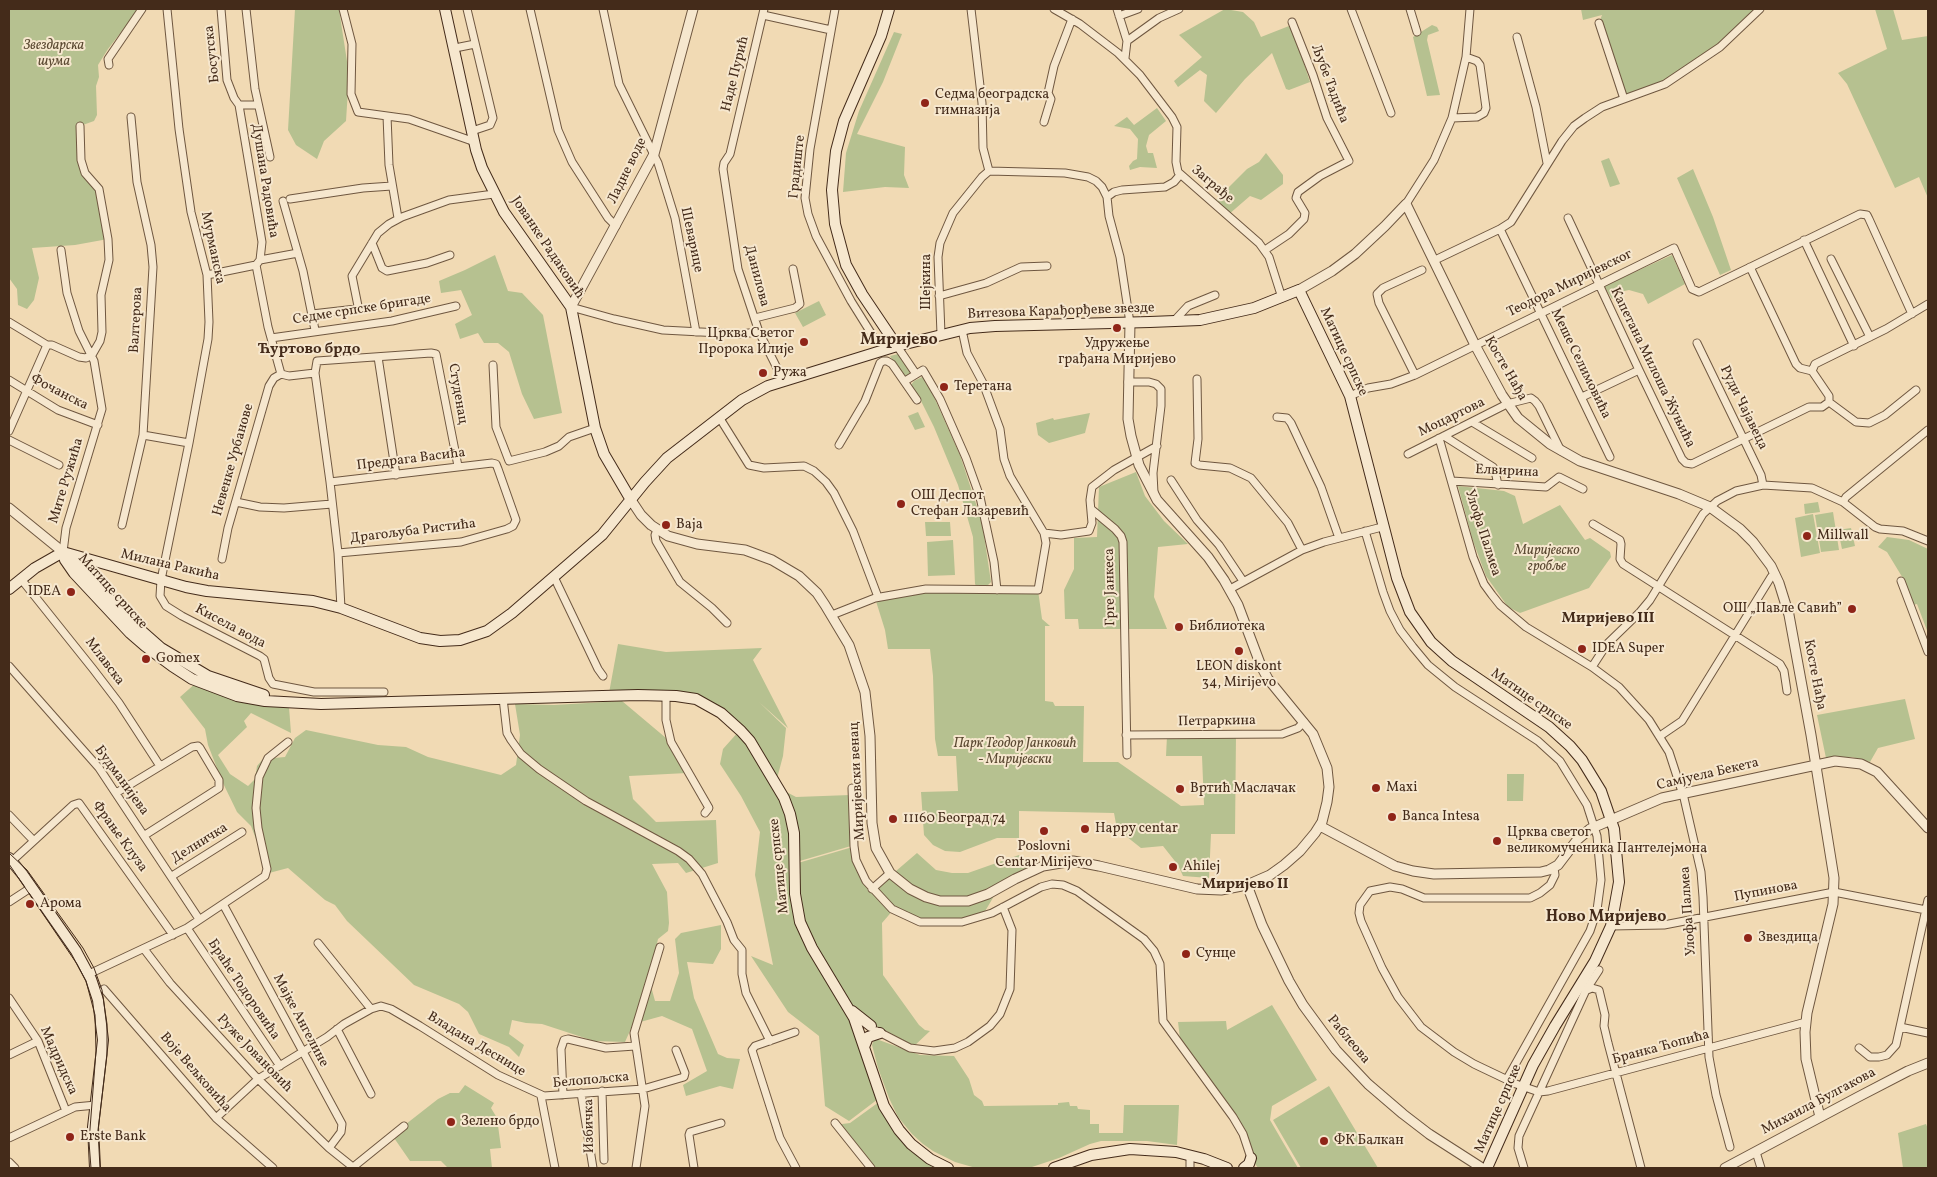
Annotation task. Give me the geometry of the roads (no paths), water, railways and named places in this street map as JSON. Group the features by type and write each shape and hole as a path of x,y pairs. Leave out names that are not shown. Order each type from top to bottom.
{"main road":[{"name":"Јованке Радаковић","path":"446,9 472,131 482,168 494,194 512,224 571,307 595,428 604,454 631,500"},
{"path":"889,9 881,36 844,121 836,151 832,190 835,224 846,265 862,294 897,346"},
{"name":"Витезова Карађорђеве звезде","path":"341,608 420,638 440,641 460,640 481,634 495,626 602,535 661,464 749,395 784,380 897,346 962,330 995,326 1200,320 1230,314 1282,298 1299,290"},
{"name":"Матице српске","path":"1299,290 1350,396 1382,526 1406,604 1426,635 1452,661 1565,740 1582,760 1601,790 1612,819 1619,874 1618,897 1611,926 1595,961 1544,1045 1487,1168"},
{"path":"9,589 40,565 63,552"},
{"name":"Матице српске","path":"63,552 174,663 224,683 289,702 321,704 666,695 696,698 721,712 750,741 784,798 792,822 796,894 800,922 812,948 848,1007 859,1030 881,1100 890,1117 911,1144 933,1165 948,1168"},
{"name":"Милана Ракића","path":"63,552 207,591 313,601 341,608"},
{"path":"10,859 32,887 76,951 89,974 98,1000 103,1029 93,1139 93,1168"},
{"path":"848,1007 871,1026"},
{"path":"864,1047 868,1038 880,1033"},
{"path":"1054,1168 1073,1165 1098,1154 1130,1149 1161,1150 1190,1155 1227,1168"}],"street":[{"path":"109,65 108,58 142,9"},
{"name":"Мурманска","path":"161,580 208,339 209,304 207,275 190,203 179,129 167,9"},
{"name":"Босутска","path":"222,9 227,80 239,105"},
{"path":"246,9 258,105 270,157"},
{"path":"343,9 352,44 350,87 356,109 361,113 409,120 475,142"},
{"path":"467,9 493,118 490,125 472,131"},
{"path":"530,9 558,130 572,162 608,218 616,226"},
{"name":"Шеварице","path":"603,9 619,84 654,154 675,218 696,332"},
{"name":"Ладне воде","path":"571,307 654,154 693,9"},
{"name":"Градиште","path":"834,9 809,157 805,191 806,205 816,236 851,301 876,341"},
{"path":"971,9 982,103 983,148 989,171 1050,172 1083,176 1100,184 1107,197 1109,216 1120,256 1130,323"},
{"name":"Заграђе","path":"1054,9 1072,19 1125,58 1172,117 1177,127 1176,168 1180,175 1252,235 1265,250 1272,264 1282,298"},
{"path":"1125,58 1127,41 1118,12 1138,9"},
{"path":"1127,41 1159,18 1179,9"},
{"path":"1351,9 1391,113"},
{"path":"1410,9 1417,32"},
{"name":"Витезова Карађорђеве звезде","path":"1299,290 1332,271 1355,254 1385,226 1406,204 1434,160 1452,118 1466,57 1470,9"},
{"path":"1435,260 1500,229 1514,217 1547,163 1574,126 1594,111 1660,87 1709,56 1760,9"},
{"path":"763,12 831,30"},
{"name":"Наде Пурић","path":"732,145 763,12"},
{"path":"1044,122 1051,99 1048,93 1054,66 1072,19"},
{"name":"Љубе Тадића","path":"1265,250 1289,234 1304,219 1305,213 1296,198 1298,192 1320,176 1349,161 1327,118 1313,75 1292,22"},
{"path":"1599,23 1624,99"},
{"path":"1517,37 1536,107 1547,163"},
{"path":"455,48 475,44"},
{"path":"1452,118 1477,117 1484,113 1486,108 1480,65 1477,61 1466,57"},
{"path":"239,105 258,105"},
{"name":"Душана Радовића","path":"239,105 261,239 258,263 271,338 281,374"},
{"path":"387,116 392,186 398,218"},
{"name":"Валтерова","path":"122,525 143,435 153,267 151,245 137,182 131,117"},
{"path":"9,322 47,345 51,344 79,357 86,358 92,355 102,337 101,295 109,253 100,193 98,187 85,174 81,160 80,126"},
{"name":"Данилова","path":"732,145 723,169 738,269 759,332 784,380"},
{"name":"Шејкина","path":"941,334 939,250 943,235 959,206 989,171"},
{"path":"1107,197 1114,192 1122,190 1165,187 1174,182 1180,175"},
{"path":"314,330 287,200 362,188 392,186"},
{"path":"312,314 356,309 358,306 352,276 381,230 398,218 454,199 494,194"},
{"name":"Косте Нађа","path":"1406,204 1475,345 1507,404 1518,418 1561,451 1593,466 1679,494 1710,507 1740,529 1753,542 1771,566 1779,583 1789,615 1816,765 1834,892 1806,1022 1804,1050 1820,1117"},
{"path":"1912,314 1866,215 1863,214 1856,215 1750,267 1796,364 1800,368 1812,371 1829,396 1829,402 1856,422 1869,423 1885,416 1916,390"},
{"name":"Теодора Миријевског","path":"1568,218 1582,249"},
{"name":"Меше Селимовића","path":"1500,229 1610,457"},
{"path":"1804,240 1854,346"},
{"path":"372,243 382,268 387,271 427,263 450,255"},
{"name":"Теодора Миријевског","path":"1350,396 1368,388 1391,384 1415,375 1674,248 1695,292 1702,291 1750,267"},
{"name":"Капетана Милоша Жуњића","path":"1582,249 1682,459 1686,463 1692,464 1808,407 1822,407 1829,402"},
{"name":"Мите Ружића","path":"61,250 67,293 79,331 92,355 102,402 102,414 64,536 63,552"},
{"name":"Душана Радовића","path":"258,263 298,253"},
{"path":"1831,259 1870,337"},
{"path":"207,275 258,263"},
{"path":"939,296 986,283 1021,267 1047,266"},
{"path":"755,318 795,308 800,304 793,270"},
{"path":"1415,375 1379,303 1377,294 1383,288 1422,270"},
{"path":"1174,321 1188,306 1215,295"},
{"path":"1812,371 1816,364 1854,346 1928,304"},
{"name":"Седме српске бригаде","path":"271,338 314,330 392,321 456,306"},
{"path":"571,307 645,327 739,334 759,332"},
{"name":"Миријевски венац","path":"631,500 641,516 658,530 682,541 738,548 772,560 791,571 817,593 849,645 865,692 870,736 873,836 877,852 890,873 901,884 918,894 933,899 954,902 968,901 981,897 1043,866 1068,862 1099,866 1197,889 1221,890 1247,885 1270,875 1291,860 1306,845 1320,826 1328,796 1328,773 1322,752 1313,734 1263,671 1230,589 1208,557 1170,517 1154,496 1136,457 1128,419 1130,323"},
{"path":"832,615 878,597 926,589 1038,590 1046,543 1044,533 1010,476 1004,460 1000,429 986,389 967,353 962,330"},
{"name":"Руди Чајавеца","path":"1697,343 1761,475 1763,485"},
{"path":"9,431 25,391 47,345"},
{"path":"897,346 916,374"},
{"name":"Студенац","path":"378,357 431,353 438,356 458,466"},
{"path":"341,608 338,553 316,374 317,361 378,357 396,475"},
{"path":"840,445 864,401 880,363 887,361 892,364 918,400"},
{"path":"493,366 496,427 509,461 545,452 559,446 569,437 595,428"},
{"path":"905,381 923,370 940,399 966,458 978,490 992,549 997,590"},
{"path":"1582,397 1639,370"},
{"path":"281,374 290,376 316,374"},
{"name":"Невенке Урбанове","path":"222,560 228,528 269,386 274,378 281,374"},
{"path":"1197,379 1198,439 1195,461 1199,466 1230,468 1251,478 1288,524 1302,550"},
{"name":"Фочанска","path":"9,380 69,416 98,426"},
{"path":"1128,382 1149,382 1156,384 1161,389 1160,422 1153,473 1154,496"},
{"name":"Моцартова","path":"1408,454 1507,404 1525,398 1535,401 1561,451"},
{"path":"719,417 749,465 764,468 804,466 817,474 834,493 855,537 878,597"},
{"path":"1277,417 1287,418 1291,423 1321,487 1339,538"},
{"path":"1472,422 1532,458"},
{"path":"1843,502 1928,430"},
{"path":"143,435 189,443"},
{"path":"1441,437 1493,467 1498,485"},
{"name":"Улофа Палмеа","path":"1441,437 1473,557 1484,584 1500,605 1526,627 1592,667 1619,687 1635,702 1660,736 1669,752 1683,792 1700,872 1704,916 1708,1048 1716,1095 1730,1146"},
{"path":"9,440 59,465"},
{"path":"1044,533 1061,535 1086,532 1092,524 1090,492 1092,487 1114,470 1157,446"},
{"name":"Предрага Васића","path":"330,482 458,466 486,463 496,464"},
{"name":"Драгољуба Ристића","path":"338,553 461,542 490,535 513,526 516,520 496,464"},
{"name":"Елвирина","path":"1452,481 1546,487 1559,477 1583,489"},
{"path":"1171,480 1197,520 1219,545 1243,581"},
{"path":"1592,667 1607,644 1640,612 1658,588 1694,528 1710,507 1736,491 1763,485 1812,488 1843,502 1880,530 1903,531 1928,541"},
{"path":"236,502 275,508 332,504"},
{"name":"Милана Ракића","path":"9,508 63,552"},
{"name":"Грге Јанкеса","path":"1091,509 1115,529 1123,542 1127,755"},
{"path":"1593,524 1620,540 1620,559 1623,564 1780,664 1784,672 1787,691"},
{"path":"1230,589 1302,550 1382,526"},
{"path":"658,530 655,535 656,541 680,582 727,623"},
{"path":"1366,531 1383,592 1400,630 1428,665 1455,687 1538,741 1560,761 1576,784 1587,805 1595,827 1600,856 1600,891 1590,931 1571,967 1535,1026 1507,1079"},
{"path":"554,577 603,676"},
{"path":"1660,736 1682,721 1771,577"},
{"name":"Млавска","path":"21,579 93,668 119,703 160,766"},
{"name":"Кисела вода","path":"161,580 160,596 166,606 260,656 264,659 267,672 273,684 314,692 384,692"},
{"path":"1901,581 1928,652"},
{"name":"Будманијева","path":"9,666 99,768 200,919"},
{"path":"666,695 666,720 671,742 709,808 705,813"},
{"path":"503,698 508,733 511,740 522,754 539,769 586,801 678,851 695,864 705,879 734,940 742,950 744,988 770,1041"},
{"name":"Петраркина","path":"1126,736 1282,734 1298,728 1304,722"},
{"path":"89,974 187,928 265,876 267,872 258,828 257,793 260,777 268,758 288,742"},
{"path":"116,793 192,746 198,746 219,780 220,785 216,790 145,835"},
{"name":"Самјуела Бекета","path":"1554,868 1585,832 1662,798 1835,761 1851,762 1873,770 1885,780 1928,828"},
{"name":"Миријевски венац","path":"852,788 855,853 861,873 872,889 892,909 920,922 962,922 978,918 1003,907 1041,887 1052,884 1063,885 1077,891 1144,939 1160,964 1163,1021 1233,1116 1243,1134 1252,1166"},
{"name":"Фрање Клуза","path":"10,859 73,804 77,803 121,860 173,935"},
{"path":"9,815 33,840"},
{"path":"1320,826 1395,866 1419,872 1434,874 1533,873 1546,872 1554,868"},
{"name":"Делничка","path":"172,876 242,832"},
{"name":"Бранка Ћопића","path":"1554,868 1555,874 1550,885 1544,891 1530,898 1424,898 1402,889 1390,887 1370,891 1360,904 1359,913 1361,921 1398,997 1421,1027 1454,1052 1474,1064 1524,1087 1540,1092 1554,1090 1806,1022"},
{"path":"872,889 890,873"},
{"name":"Раблеова","path":"1247,885 1262,925 1289,981 1303,1005 1336,1050 1387,1101 1429,1134 1482,1168"},
{"path":"9,902 32,887"},
{"name":"Пупинова","path":"1611,926 1664,924 1834,892 1926,910"},
{"path":"1859,1048 1870,1056 1878,1057 1887,1054 1896,1045 1928,900"},
{"name":"Мајке Ангелине","path":"223,904 343,1126 341,1132 329,1148"},
{"path":"859,1030 862,1027 871,1026 880,1033 910,1048 934,1051 955,1048 968,1042 990,1026 1000,1014 1010,989 1012,930 1003,907"},
{"name":"Браће Тодоровића","path":"187,928 280,1066"},
{"path":"216,1118 258,1080 344,1024 371,1009 318,943"},
{"path":"636,1168 644,1114 643,1088 635,1046 635,1029 660,947"},
{"name":"Руже Јовановић","path":"144,949 170,983 258,1080 329,1148 353,1168"},
{"path":"1524,1168 1518,1148 1518,1140 1586,990 1599,970"},
{"path":"1586,990 1592,988 1599,990 1605,1015 1604,1026 1606,1035 1641,1168"},
{"name":"Воје Вељковића","path":"104,989 216,1118 273,1168"},
{"name":"Мадридска","path":"9,998 38,1041 66,1111"},
{"name":"Владана Деснице","path":"371,1009 381,1006 387,1007 498,1075 541,1096"},
{"path":"1900,1027 1928,1032"},
{"path":"338,1029 371,1094"},
{"path":"859,1030 880,1033"},
{"path":"795,1032 756,1046 752,1051 780,1138 796,1168"},
{"path":"563,1095 561,1049 564,1040 580,1041 606,1048 635,1046"},
{"path":"9,1055 38,1041"},
{"name":"Белопољска","path":"541,1096 548,1097 643,1088 685,1075 676,1050"},
{"name":"Михаила Булгакова","path":"1725,1168 1908,1071 1928,1064"},
{"name":"Избичка","path":"602,1091 604,1160"},
{"path":"581,1093 593,1168"},
{"path":"541,1096 555,1168"},
{"name":"Мадридска","path":"9,1138 66,1111 81,1106 96,1105"},
{"path":"694,1168 690,1132 721,1123"},
{"path":"835,1123 872,1168"},
{"path":"353,1168 404,1126"},
{"path":"1756,1152 1761,1168"},
{"path":"1190,1155 1190,1168"},
{"path":"9,1162 15,1168"}],"tram line":[{"path":"9,853 27,870 83,948 94,968 102,990 107,1024 107,1055 98,1130 100,1168"},
{"path":"9,864 77,964 86,981 95,1015 96,1051 89,1142 91,1168"}],"place":[{"name":"Седма београдска гимназија","path":"925,103"},
{"name":"Удружење грађана Миријево","path":"1117,328"},
{"name":"Црква Светог Пророка Илије","path":"804,342"},
{"name":"Ружа","path":"763,373"},
{"name":"Теретана","path":"944,387"},
{"name":"ОШ Деспот Стефан Лазаревић","path":"901,504"},
{"name":"Baja","path":"666,525"},
{"name":"Millwall","path":"1807,536"},
{"name":"IDEA","path":"71,592"},
{"name":"ОШ „Павле Савић”","path":"1852,609"},
{"name":"Библиотека","path":"1179,627"},
{"name":"IDEA Super","path":"1582,649"},
{"name":"LEON diskont 34, Mirijevo","path":"1239,651"},
{"name":"Gomex","path":"146,659"},
{"name":"Maxi","path":"1376,788"},
{"name":"Вртић Маслачак","path":"1180,789"},
{"name":"Banca Intesa","path":"1392,817"},
{"name":"11160 Београд 74","path":"893,819"},
{"name":"Happy centar","path":"1085,829"},
{"name":"Poslovni Centar Mirijevo","path":"1044,831"},
{"name":"Црква светог великомученика Пантелејмона","path":"1497,841"},
{"name":"Ahilej","path":"1173,867"},
{"name":"Арома","path":"30,904"},
{"name":"Звездица","path":"1748,938"},
{"name":"Сунце","path":"1186,954"},
{"name":"Зелено брдо","path":"451,1122"},
{"name":"Erste Bank","path":"70,1137"},
{"name":"ФК Балкан","path":"1324,1141"}],"district":[{"name":"Миријево","path":"899,341"},
{"name":"Ћуртово брдо","path":"309,350"},
{"name":"Миријево III","path":"1608,619"},
{"name":"Миријево II","path":"1245,885"},
{"name":"Ново Миријево","path":"1606,918"}],"park label":[{"name":"Звездарска шума","path":"54,54"},
{"name":"Миријевско гробље","path":"1547,560"},
{"name":"Парк Теодор Јанковић - Миријевски","path":"1015,752"}]}
